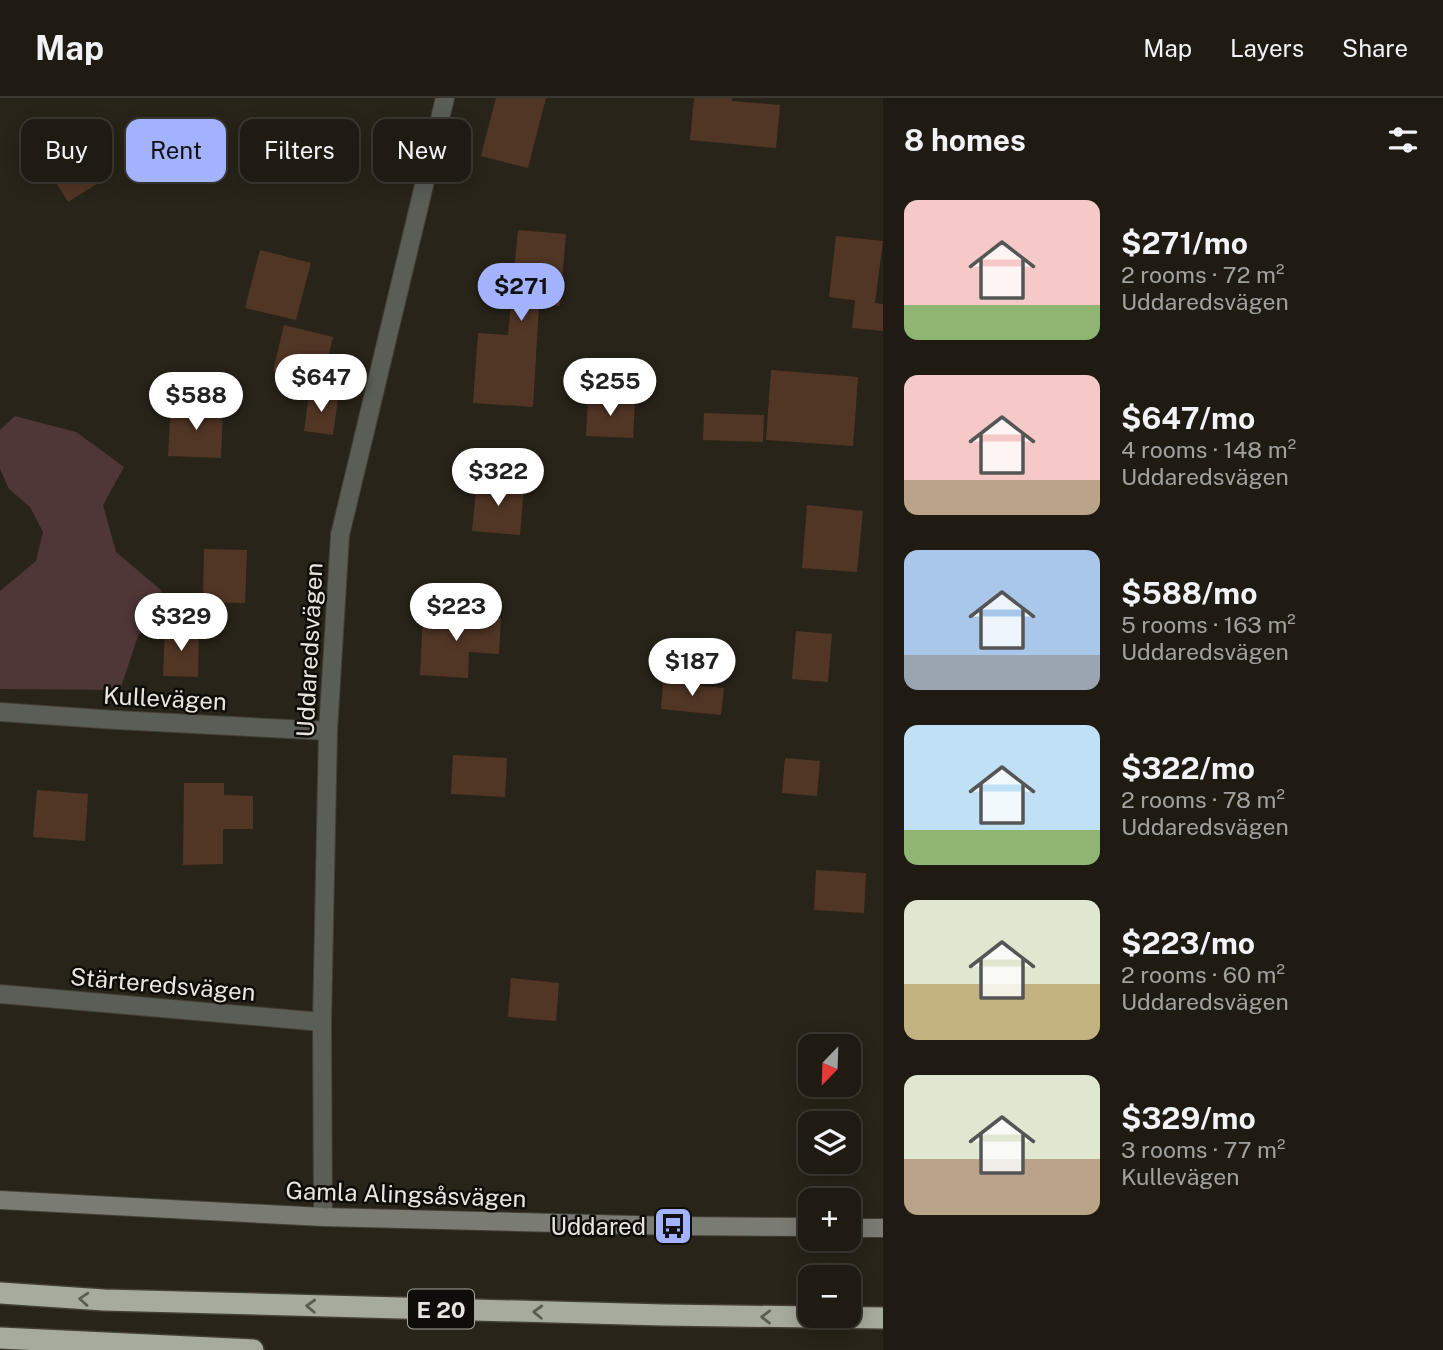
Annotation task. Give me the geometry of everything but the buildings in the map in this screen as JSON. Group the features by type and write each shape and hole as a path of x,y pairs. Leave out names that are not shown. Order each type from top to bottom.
{"highway":[{"name":"E 20","path":"0,1293 103,1300 677,1316 883,1318"},
{"path":"0,1338 253,1350"}],"street":[{"name":"Uddaredsvägen","path":"323,1217 322,1022 328,731 340,535 445,98"},
{"name":"Kullevägen","path":"0,712 328,731"},
{"name":"Stärteredsvägen","path":"0,994 322,1022"},
{"name":"Gamla Alingsåsvägen","path":"0,1200 323,1217 798,1227"},
{"path":"861,1228 883,1228"}],"shaded area":[{"path":"15,416 76,432 124,467 103,505 116,552 162,591 138,636 120,690 0,689 0,591 36,561 43,532 30,507 9,489 0,469 0,430"}],"place":[{"name":"Uddared","path":"673,1226"}]}
